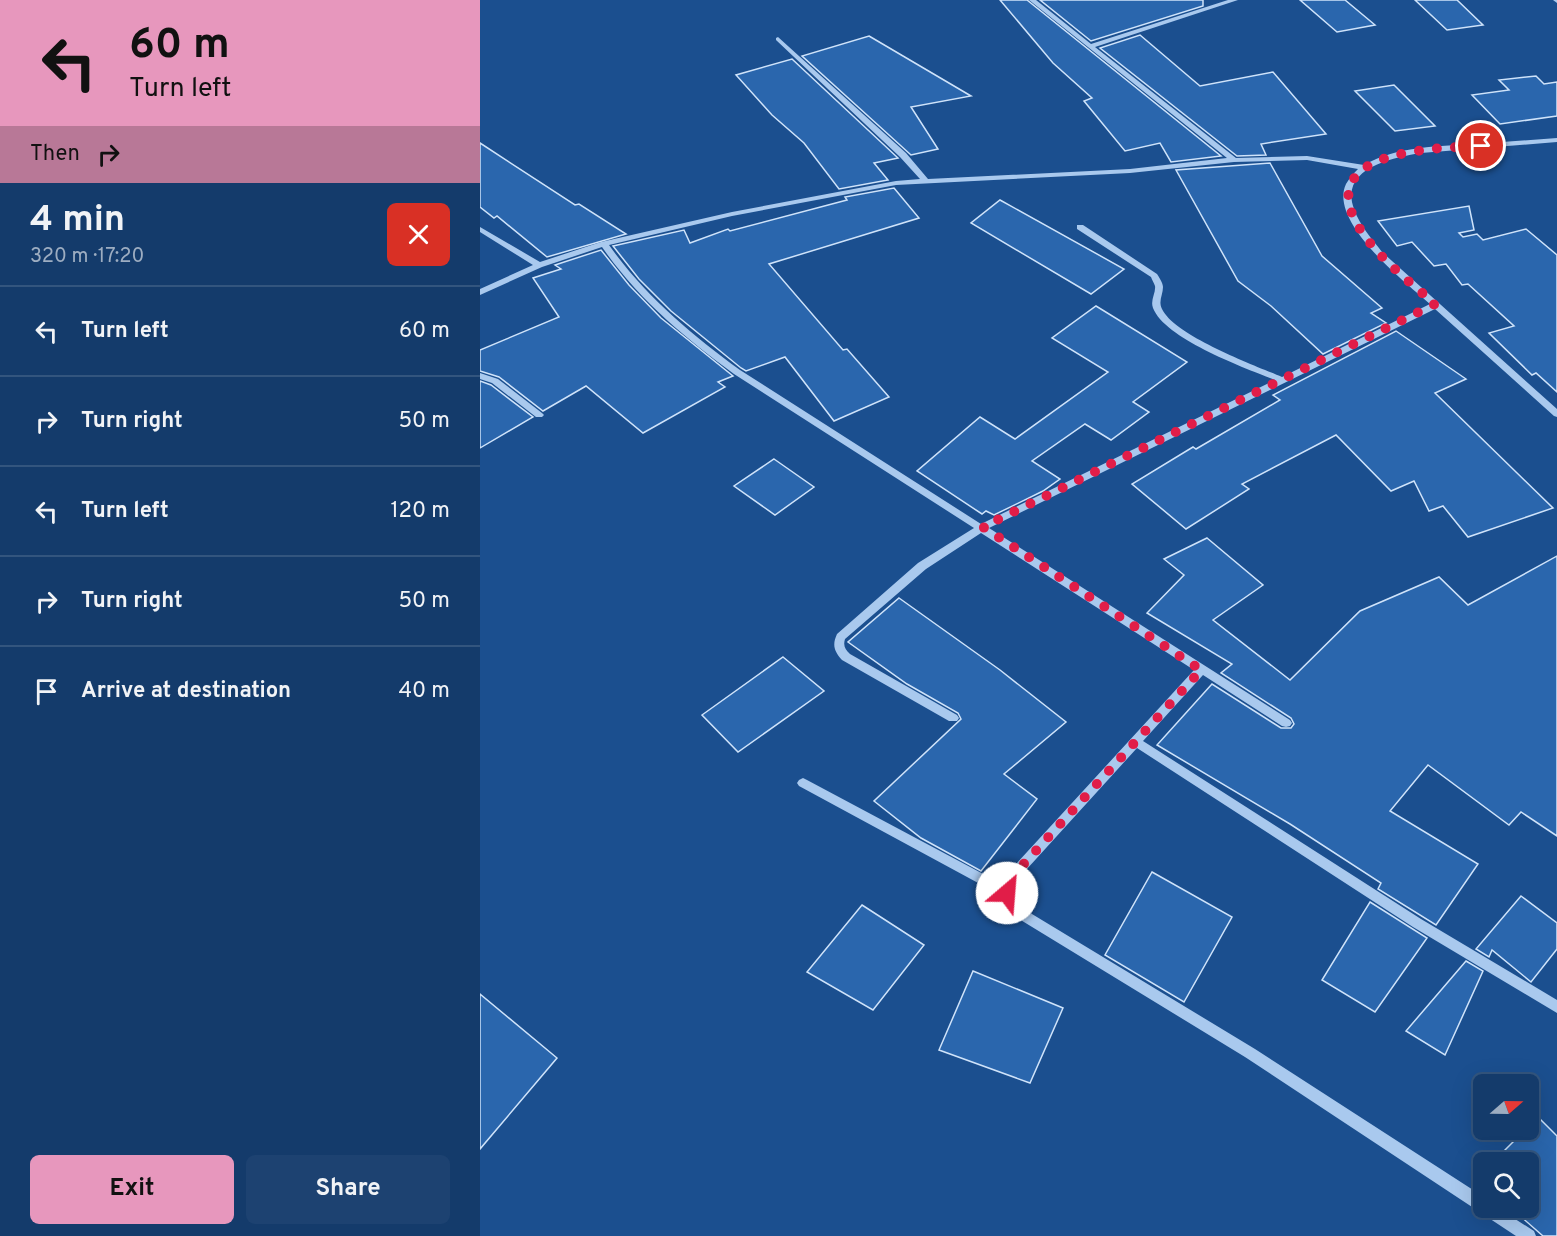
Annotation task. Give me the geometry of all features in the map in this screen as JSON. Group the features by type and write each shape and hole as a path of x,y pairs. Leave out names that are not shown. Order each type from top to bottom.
{"street":[{"path":"1032,0 1234,160"},
{"path":"1091,46 1235,0"},
{"path":"778,39 903,155 925,180"},
{"path":"1557,140 1409,152 1379,159 1365,168 1350,185 1348,201 1353,216 1379,254 1557,414"},
{"path":"480,292 539,265 604,244 701,220 852,190 925,180 1130,171 1234,160 1307,158 1365,168"},
{"path":"1080,227 1154,276 1159,286 1156,299 1157,309 1163,319 1203,345 1280,379"},
{"path":"480,229 539,265"},
{"path":"604,244 639,291 669,321 763,390 983,527 1286,723"},
{"path":"953,718 846,657 840,650 839,643 842,637 905,579 983,527 1435,304"},
{"path":"480,376 495,381 540,415"},
{"path":"1007,893 1006,885 1010,879 1201,670"},
{"path":"1136,741 1417,923 1557,1007"},
{"path":"803,783 1007,893 1023,915 1250,1053 1473,1199"},
{"path":"1502,1218 1529,1236"}],"building":[{"path":"1000,0 1027,0 1221,156 1171,162 1160,143 1125,151 1084,101 1092,98 1053,63"},
{"path":"1040,0 1203,0 1203,6 1091,41"},
{"path":"1300,0 1345,0 1375,25 1337,32"},
{"path":"1415,0 1457,0 1483,25 1447,30"},
{"path":"1140,35 1200,86 1273,72 1326,134 1261,144 1266,155 1237,156 1100,48"},
{"path":"869,36 971,96 911,107 938,149 911,155 802,56"},
{"path":"792,59 898,158 874,163 888,180 839,189 804,143 772,115 736,75"},
{"path":"1536,76 1544,84 1557,82 1557,116 1500,124 1472,95 1509,90 1499,80"},
{"path":"1394,85 1435,126 1395,131 1355,91"},
{"path":"480,143 575,205 579,204 626,234 547,257 497,216 494,218 480,207"},
{"path":"1270,163 1322,256 1382,308 1371,313 1386,323 1323,354 1271,306 1238,281 1176,170"},
{"path":"894,188 919,218 769,264 843,350 847,349 889,397 834,421 785,357 746,371 741,368 671,311 639,279 613,246 684,230 690,243 728,229 730,231 847,200 845,197"},
{"path":"1000,200 1124,269 1091,294 971,223"},
{"path":"1469,206 1474,230 1459,233 1463,237 1477,234 1483,240 1526,229 1557,255 1557,392 1536,373 1532,375 1489,333 1514,326 1468,284 1462,285 1446,264 1434,266 1412,242 1397,246 1378,221"},
{"path":"601,250 629,285 661,318 733,376 718,382 725,387 643,433 586,386 543,411 499,377 480,371 480,350 559,317 533,278 561,269 555,265"},
{"path":"1096,306 1187,362 1133,402 1149,412 1111,440 1085,424 1032,461 1060,479 1043,491 994,515 986,511 982,514 917,471 980,417 1015,439 1108,372 1052,338"},
{"path":"1396,331 1466,379 1435,393 1553,508 1468,537 1443,506 1429,511 1414,481 1391,491 1336,435 1242,484 1249,489 1186,529 1132,484 1193,447 1196,449 1280,400 1273,395"},
{"path":"480,381 491,385 533,417 480,448"},
{"path":"774,459 814,487 775,515 734,486"},
{"path":"1207,538 1263,585 1213,620 1290,680 1360,611 1439,577 1468,605 1557,556 1557,836 1521,812 1509,825 1428,765 1390,811 1478,864 1436,925 1378,889 1381,883 1290,824 1157,745 1212,684 1281,728 1291,728 1294,724 1291,718 1221,673 1232,664 1147,613 1184,575 1164,559"},
{"path":"899,598 1000,670 1066,722 1004,774 1037,799 981,871 921,838 874,801 961,719 958,713 907,684 848,642"},
{"path":"783,657 824,691 738,752 702,715"},
{"path":"1152,872 1232,917 1184,1002 1105,955"},
{"path":"1521,896 1557,923 1557,949 1531,982 1492,950 1489,957 1476,949"},
{"path":"1370,902 1427,938 1375,1012 1322,980"},
{"path":"862,905 924,945 873,1010 807,972"},
{"path":"1466,961 1483,971 1445,1055 1406,1031"},
{"path":"973,971 1063,1008 1030,1083 939,1050"},
{"path":"480,994 557,1058 480,1149"},
{"path":"1539,1118 1557,1136 1557,1236 1543,1236 1522,1218 1539,1218 1539,1152 1503,1152 1515,1140 1539,1140"}],"route":[{"path":"1007,893 1006,885 1010,879 1201,670 1075,590 983,527 1131,456 1280,379 1435,304 1379,254 1361,230 1348,201 1350,185 1365,168 1379,159 1392,155 1435,148 1481,146"}]}
